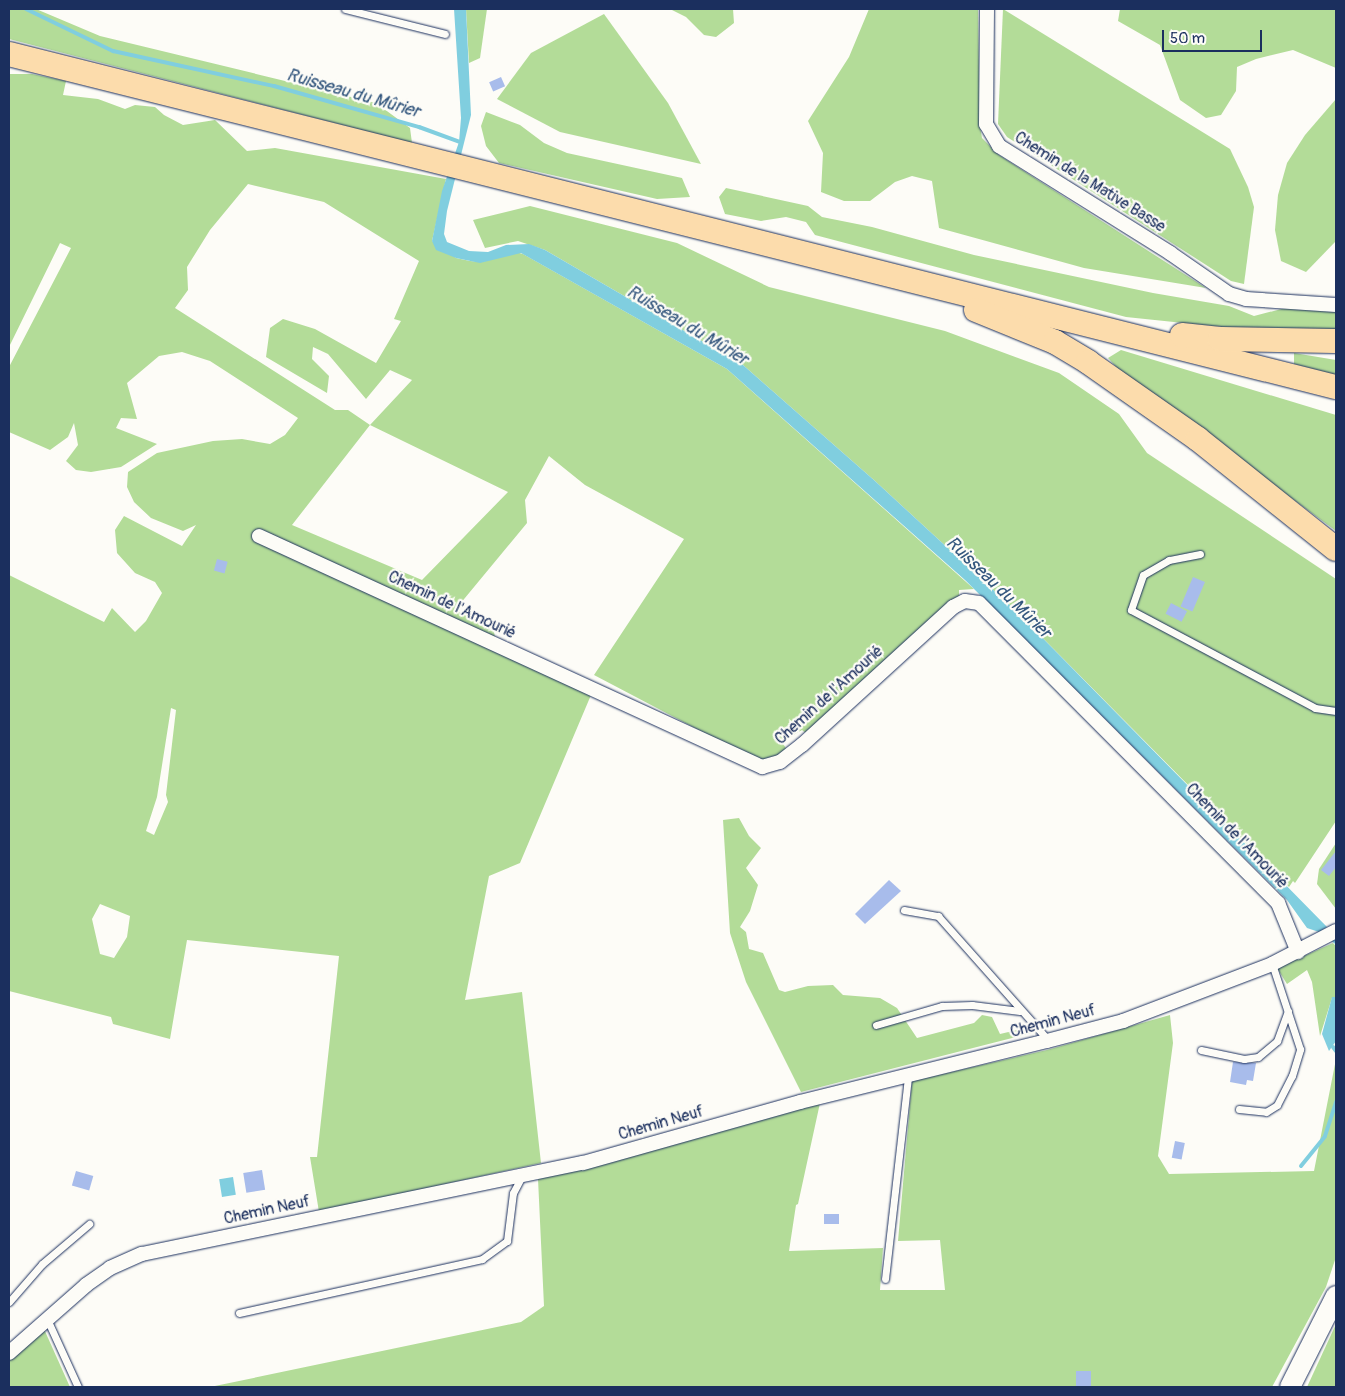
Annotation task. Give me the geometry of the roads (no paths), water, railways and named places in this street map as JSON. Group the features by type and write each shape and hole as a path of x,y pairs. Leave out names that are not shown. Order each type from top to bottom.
{"highway":[{"path":"9,54 1336,387"},
{"path":"801,253 1011,322 1054,342 1198,439 1336,549"},
{"path":"896,276 1172,334 1220,339 1336,341"}],"main road":[{"path":"1290,1387 1336,1296"}],"street":[{"name":"Chemin de la Mative Basse","path":"987,9 986,124 999,146 1170,253 1229,294 1246,299 1336,306"},
{"name":"Chemin de l'Amourié","path":"259,536 762,767 780,762 802,745 953,606 965,601 979,603 1278,903 1298,952"},
{"name":"Chemin Neuf","path":"10,1349 86,1284 110,1268 142,1254 583,1163 908,1076 1049,1041 1123,1020 1272,964 1332,934"}],"lane":[{"path":"345,9 445,34"},
{"path":"1200,554 1169,560 1143,575 1131,610 1315,708 1336,711"},
{"path":"904,910 938,916 1020,1011 1049,1041"},
{"path":"1239,1109 1266,1112 1276,1105 1292,1076 1300,1049 1272,964"},
{"path":"876,1025 942,1006 972,1005 1020,1011"},
{"path":"1201,1050 1244,1058 1258,1057 1276,1041 1288,1012"},
{"path":"885,1279 908,1076"},
{"path":"239,1313 482,1259 507,1241 513,1193 522,1175"},
{"path":"9,1302 42,1264 89,1224"},
{"path":"47,1319 78,1387"}],"water":[{"path":"454,9 466,9 471,115 447,211 444,234 447,242 469,251 488,252 506,245 529,244 545,250 743,365 875,481 1014,609 1327,927 1319,932 1307,928 1287,900 965,580 727,369 521,253 480,263 456,258 436,250 432,241 442,191 459,142 461,118"},
{"path":"1332,997 1336,997 1336,1041 1329,1051 1322,1034"},
{"path":"233,1177 236,1195 222,1197 219,1179"}],"waterway":[{"name":"Ruisseau du Mûrier","path":"26,9 113,51 274,86 419,127 460,142"},
{"name":"Ruisseau du Mûrier","path":"1330,937 1336,942"},
{"path":"1333,1047 1336,1051"},
{"path":"1301,1166 1325,1136 1336,1102"}]}
